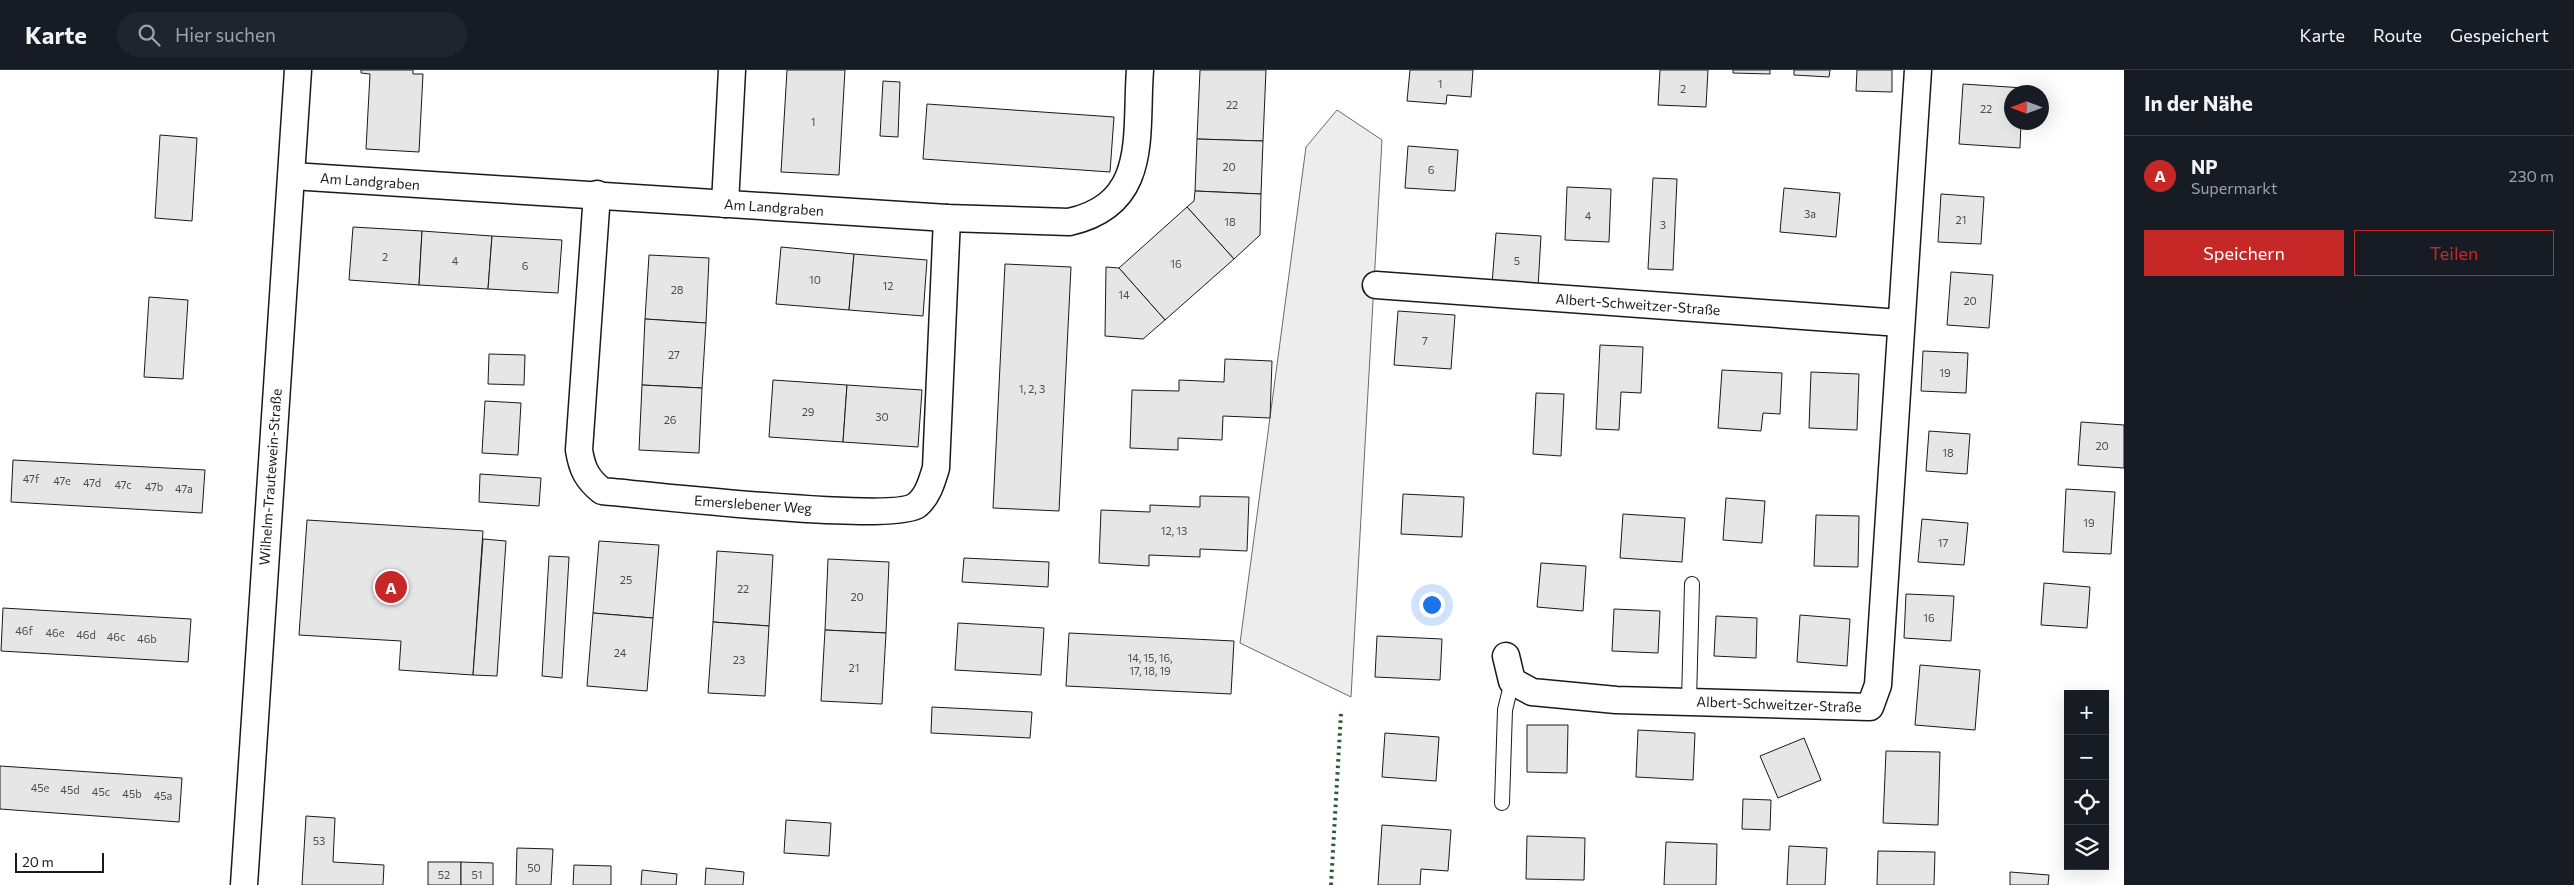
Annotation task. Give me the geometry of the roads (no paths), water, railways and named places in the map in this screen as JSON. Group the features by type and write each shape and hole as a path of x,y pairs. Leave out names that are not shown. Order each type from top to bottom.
{"street":[{"name":"Wilhelm-Trautewein-Straße","path":"244,885 298,70"},
{"path":"724,204 732,70"},
{"name":"Am Landgraben","path":"292,176 597,194 947,218 1069,222 1088,218 1105,207 1120,195 1131,176 1136,150 1140,70"},
{"name":"Albert-Schweitzer-Straße","path":"1512,681 1532,692 1616,700 1870,707 1878,685 1900,322 1918,70"},
{"name":"Emerslebener Weg","path":"597,194 579,450 582,469 591,482 602,491 776,506 898,511 916,505 930,489 936,468 947,218"},
{"name":"Albert-Schweitzer-Straße","path":"1376,286 1900,322"},
{"path":"1506,656 1512,681"}],"lane":[{"path":"1689,701 1692,584"},
{"path":"1502,803 1505,710 1512,681"}],"place":[{"name":"NP","path":"391,587"}]}
